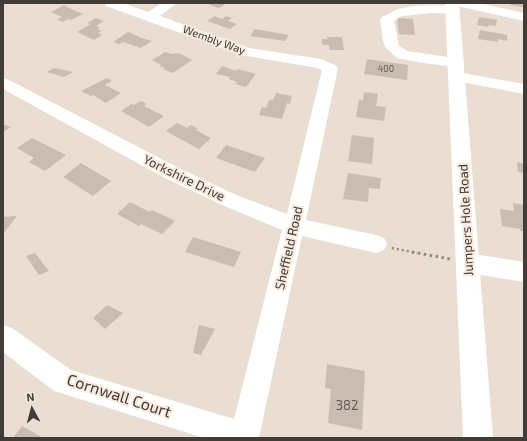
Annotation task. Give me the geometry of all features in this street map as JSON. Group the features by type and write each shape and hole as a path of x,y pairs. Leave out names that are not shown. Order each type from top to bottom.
{"main road":[{"name":"Jumpers Hole Road","path":"456,5 457,69 478,438"}],"street":[{"name":"Wembly Way","path":"111,3 246,52 320,64"},
{"path":"149,17 171,3"},
{"path":"524,17 456,5 432,9 412,10 398,14 387,20 390,41 393,48 402,55 423,59 524,89"},
{"name":"Sheffield Road","path":"244,437 331,71 328,66 320,64"},
{"name":"Yorkshire Drive","path":"3,83 170,172 229,200 294,226 376,244"},
{"path":"468,263 524,272"},
{"name":"Cornwall Court","path":"3,337 64,381 244,437"}],"path":[{"path":"376,244 468,263"}],"building":[{"path":"227,3 219,8 208,4"},
{"path":"510,3 522,3 523,7 510,5"},
{"path":"64,5 83,14 63,22 57,19 62,17 51,12"},
{"path":"215,16 222,19 226,16 232,18 228,21 237,24 230,29 207,21"},
{"path":"479,17 497,20 496,26 489,25 488,27 477,25"},
{"path":"96,18 104,21 96,26 100,28 97,29 102,31 98,33 102,35 94,40 77,32 91,24 87,23"},
{"path":"397,18 413,19 415,35 399,34"},
{"path":"255,29 289,35 285,41 250,36"},
{"path":"480,30 507,35 507,41 498,39 498,42 478,39"},
{"path":"128,32 152,41 141,48 123,42 119,44 113,42"},
{"path":"327,37 342,37 344,50 330,50 329,45 322,45 322,39 328,39"},
{"path":"165,52 172,54 179,53 192,60 173,73 163,69 165,68 152,60"},
{"path":"367,59 408,65 407,80 364,74"},
{"path":"222,66 236,71 238,69 256,74 246,87 235,84 237,82 229,79 230,77 216,74"},
{"path":"54,68 73,72 64,77 47,72"},
{"path":"107,78 112,81 105,85 121,93 106,103 93,95 91,96 81,91"},
{"path":"364,92 378,94 376,106 386,107 384,121 356,117 359,100 363,100"},
{"path":"276,93 292,96 290,104 287,103 282,119 259,115 262,107 266,108 269,100 273,100"},
{"path":"141,101 147,104 144,106 164,116 149,127 121,111 132,104 134,105"},
{"path":"177,123 187,128 191,125 198,129 196,130 211,138 199,149 166,131"},
{"path":"3,124 11,127 3,132"},
{"path":"352,135 374,138 372,164 348,161"},
{"path":"32,138 66,155 45,171 29,162 34,158 17,148"},
{"path":"226,145 265,158 255,172 216,158"},
{"path":"517,162 524,164 524,173 518,172"},
{"path":"81,163 111,181 93,196 63,177"},
{"path":"348,173 381,178 380,189 369,188 368,202 343,199"},
{"path":"130,202 150,212 152,210 175,221 162,234 141,224 139,226 117,214"},
{"path":"513,203 524,205 524,231 502,226 500,209 514,211"},
{"path":"17,216 3,234 3,217"},
{"path":"193,237 241,252 234,267 185,252"},
{"path":"35,253 49,271 39,275 26,256"},
{"path":"107,305 123,313 105,329 93,318"},
{"path":"199,325 215,329 201,355 193,353"},
{"path":"327,364 365,371 362,430 328,423 331,389 325,388"},
{"path":"22,426 43,438 13,438"}]}
